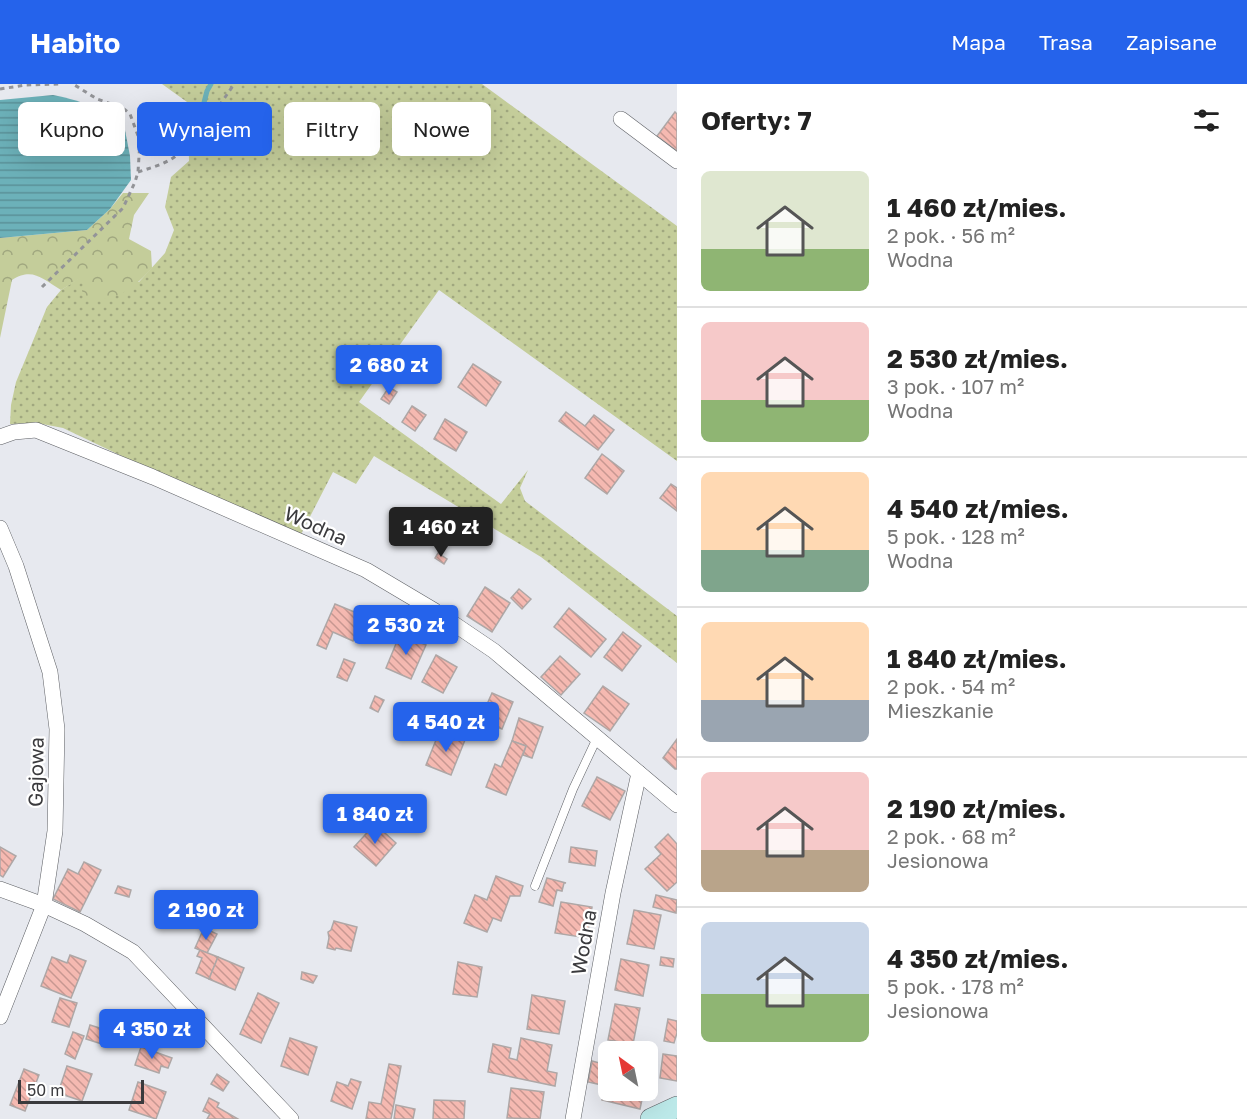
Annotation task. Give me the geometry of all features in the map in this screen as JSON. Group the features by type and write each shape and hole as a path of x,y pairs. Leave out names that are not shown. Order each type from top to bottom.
{"street":[{"path":"621,119 677,161"},
{"name":"Wodna","path":"0,437 14,432 36,430 153,477 366,570 435,611 494,651 677,805"},
{"name":"Gajowa","path":"0,528 16,566 50,672 57,729 55,831 44,905 0,1017"},
{"name":"Wodna","path":"573,1119 613,893 639,773"},
{"path":"0,889 44,905 84,924 133,952 291,1119"},
{"path":"651,1119 675,1110"}],"lane":[{"path":"535,886 573,789 597,738"}],"path":[{"path":"0,88 61,84"},
{"path":"42,287 123,208 138,172 140,141 130,114 123,108 97,99 74,84"},
{"path":"138,172 176,157 224,101 234,84"}],"green space":[{"path":"162,84 482,84 677,226 677,461 439,290 359,402 501,504 528,470 520,488 525,501 677,616 677,663 541,557 374,456 356,484 333,472 298,540 63,428 37,423 10,424 16,382 47,307 61,290 84,275 139,282 165,253 174,230 165,207 171,177 189,161 189,156 272,156 272,102 187,102"},
{"path":"123,193 149,193 134,215 129,239 151,251 152,268 131,288 106,299 86,298 82,291 84,276 61,290 37,276 19,276 12,280 0,338 0,238 87,230 110,209"}],"water":[{"path":"53,95 80,102 18,102 18,156 125,156 125,130 130,156 131,180 110,209 87,230 0,238 0,100"}],"building":[{"path":"675,112 677,114 677,151 657,136"},
{"path":"431,352 438,357 431,367 424,362"},
{"path":"473,364 501,382 486,406 458,387"},
{"path":"389,387 397,392 389,404 381,399"},
{"path":"412,406 426,415 415,431 402,422"},
{"path":"566,412 585,426 594,415 614,430 598,450 559,421"},
{"path":"445,419 467,432 456,451 434,439"},
{"path":"602,454 624,471 607,494 585,478"},
{"path":"671,484 677,488 677,511 660,498"},
{"path":"418,511 433,520 427,530 412,520"},
{"path":"438,553 447,559 444,564 435,558"},
{"path":"485,587 510,603 492,632 467,616"},
{"path":"519,589 531,599 522,609 511,598"},
{"path":"335,604 364,616 353,641 333,632 326,649 317,645"},
{"path":"569,608 606,639 591,657 554,627"},
{"path":"623,632 641,646 622,671 604,657"},
{"path":"400,634 426,645 411,679 386,668"},
{"path":"436,655 457,667 443,693 422,682"},
{"path":"560,656 580,674 561,695 541,677"},
{"path":"344,659 355,663 347,681 337,677"},
{"path":"603,686 629,704 610,731 584,713"},
{"path":"492,693 513,702 502,729 480,720"},
{"path":"375,696 384,700 378,712 370,708"},
{"path":"519,718 543,727 532,758 523,755 526,746 512,741"},
{"path":"440,730 465,740 451,775 426,765"},
{"path":"677,739 677,769 675,769 663,758"},
{"path":"512,741 526,746 506,795 486,787 495,764 501,767"},
{"path":"597,777 625,791 610,820 582,806"},
{"path":"375,824 396,843 376,866 354,847"},
{"path":"668,834 677,844 677,882 667,891 645,869 661,854 655,847"},
{"path":"0,847 16,856 3,877 0,875"},
{"path":"571,847 597,851 595,866 569,862"},
{"path":"84,862 101,870 80,912 53,899 68,869 78,874"},
{"path":"496,876 523,886 520,896 510,896 501,921 493,918 487,932 464,923 475,895 487,900"},
{"path":"547,878 566,883 562,891 557,890 553,906 539,902"},
{"path":"118,886 131,890 129,897 115,893"},
{"path":"656,895 677,900 676,913 653,907"},
{"path":"561,902 592,907 587,938 555,933"},
{"path":"634,910 661,915 654,949 627,944"},
{"path":"334,921 357,927 351,951 327,948 328,932"},
{"path":"204,928 217,934 207,953 195,948"},
{"path":"200,950 218,957 209,979 196,973 202,958 197,956"},
{"path":"70,955 86,961 71,998 41,986 52,957 67,963"},
{"path":"218,957 244,968 235,990 209,979"},
{"path":"661,957 674,959 673,967 660,965"},
{"path":"621,959 649,965 643,996 615,990"},
{"path":"458,962 482,967 477,997 453,994"},
{"path":"302,972 317,976 313,983 301,979"},
{"path":"258,993 279,1003 261,1043 240,1034"},
{"path":"532,995 565,1001 559,1034 527,1029"},
{"path":"60,998 77,1003 69,1027 52,1022"},
{"path":"615,1004 640,1008 634,1041 608,1040"},
{"path":"668,1019 677,1021 674,1043 664,1041"},
{"path":"90,1025 106,1030 102,1044 86,1039"},
{"path":"73,1032 84,1036 75,1059 65,1054"},
{"path":"290,1038 317,1047 308,1075 281,1066"},
{"path":"521,1038 552,1045 547,1071 557,1073 555,1086 488,1072 493,1044 511,1048 509,1058 517,1060"},
{"path":"141,1047 172,1058 168,1068 161,1066 159,1073 135,1065"},
{"path":"663,1054 677,1056 677,1081 660,1078"},
{"path":"592,1061 598,1063 598,1084 588,1082"},
{"path":"389,1064 401,1066 391,1119 366,1119 369,1102 381,1104"},
{"path":"67,1066 92,1074 82,1101 58,1093"},
{"path":"24,1069 39,1075 25,1111 10,1105"},
{"path":"217,1074 229,1082 223,1091 211,1084"},
{"path":"351,1079 361,1082 352,1109 331,1101 337,1082 348,1086"},
{"path":"138,1082 166,1092 156,1119 129,1110"},
{"path":"511,1088 544,1092 540,1119 507,1118"},
{"path":"209,1098 219,1103 217,1107 238,1119 207,1119 210,1114 203,1111"},
{"path":"434,1100 465,1101 464,1119 433,1119"},
{"path":"606,1101 642,1101 640,1109"},
{"path":"396,1105 415,1109 413,1119 394,1119"}],"waterway":[{"path":"204,102 211,84"}]}
